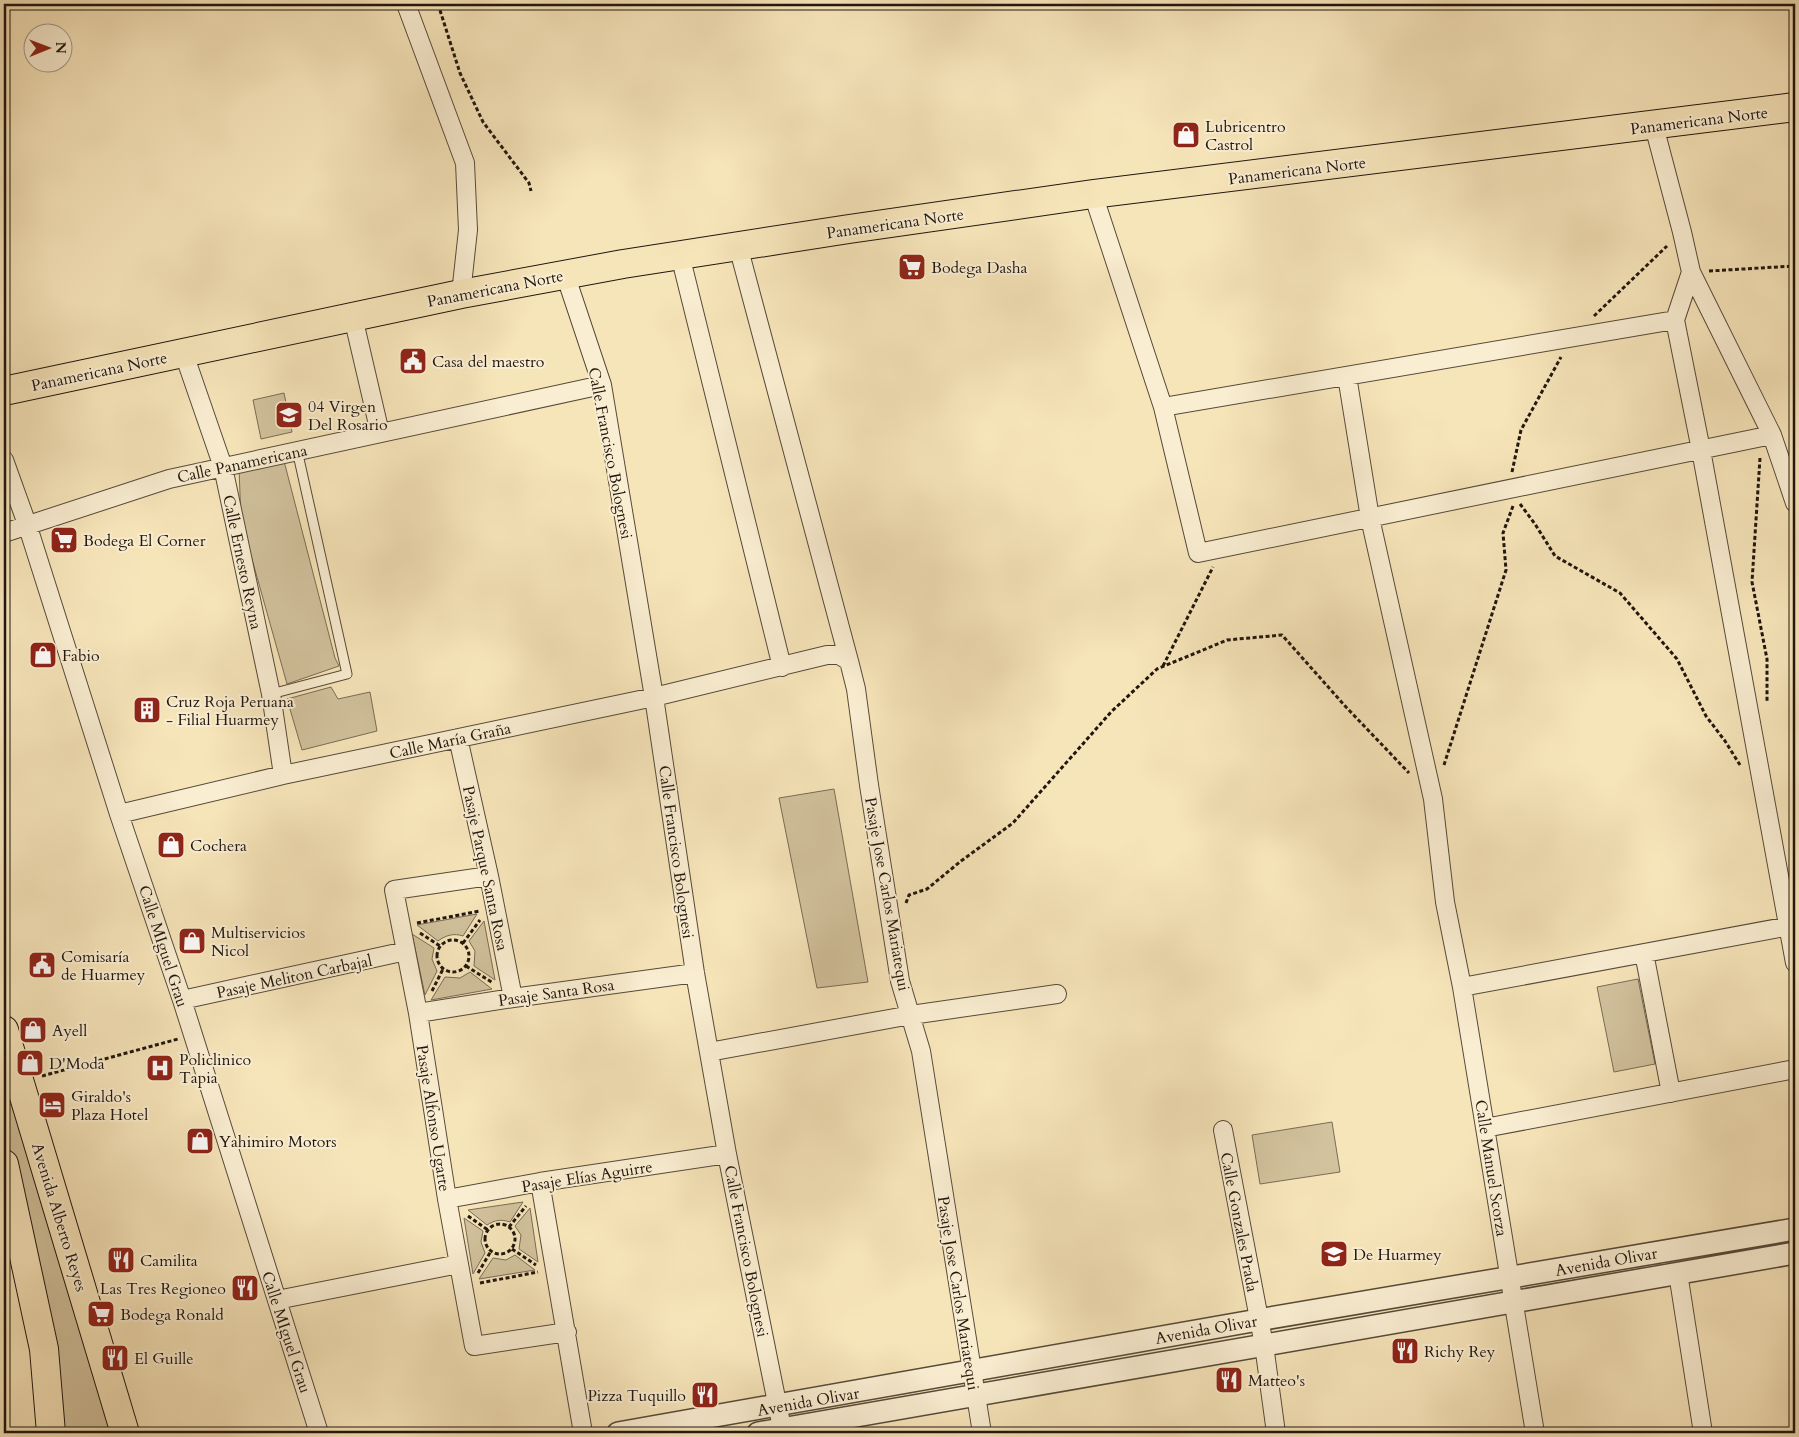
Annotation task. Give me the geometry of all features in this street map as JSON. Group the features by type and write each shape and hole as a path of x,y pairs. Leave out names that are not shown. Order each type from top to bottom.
{"main road":[{"name":"Panamericana Norte","path":"4,392 461,294 680,255 1093,194 1795,108"},
{"name":"Avenida Alberto Reyes","path":"4,1030 11,1085 125,1433"},
{"path":"4,1164 44,1349 51,1433"}],"street":[{"path":"406,4 465,163 468,230 461,294"},
{"path":"1654,126 1691,272 1795,503"},
{"path":"1093,194 1163,408 1198,553 1766,436"},
{"name":"Pasaje Jose Carlos Mariatequi","path":"738,246 856,689 900,981 921,1051 982,1433"},
{"path":"680,255 782,667 827,655 839,655 849,661"},
{"path":"1691,272 1675,320 1792,926 1795,963"},
{"name":"Calle Francisco Bolognesi","path":"565,274 602,385 654,697 695,973 727,1154 783,1431"},
{"path":"353,317 380,433"},
{"path":"1163,408 1675,320"},
{"name":"Calle Ernesto Reyna","path":"184,354 223,466 271,694 283,774"},
{"name":"Calle Manuel Scorza","path":"1346,376 1370,518 1433,799 1445,902 1462,987 1535,1433"},
{"name":"Calle Panamericana","path":"4,532 169,479 602,385"},
{"name":"Calle MIguel Grau","path":"4,460 27,524 182,1000 319,1433"},
{"name":"Calle María Graña","path":"120,814 283,774 654,697 782,667"},
{"name":"Pasaje Parque Santa Rosa","path":"458,738 514,998"},
{"name":"Pasaje Alfonso Ugarte","path":"489,876 394,890 418,1013 474,1346 567,1332"},
{"path":"1462,987 1792,926"},
{"name":"Pasaje Meliton Carbajal","path":"182,1000 406,951"},
{"path":"1644,953 1671,1093"},
{"name":"Pasaje Santa Rosa","path":"418,1013 695,973"},
{"path":"709,1052 911,1016 1057,994"},
{"path":"1485,1128 1795,1069"},
{"name":"Calle Gonzales Prada","path":"1223,1130 1264,1345 1276,1433"},
{"name":"Pasaje Elías Aguirre","path":"448,1199 540,1182 727,1154"},
{"path":"540,1182 583,1433"},
{"name":"Avenida Olivar","path":"618,1433 1258,1320 1795,1229"},
{"name":"Avenida Olivar","path":"758,1433 783,1431 976,1395 1795,1253"},
{"path":"276,1300 459,1264"},
{"path":"1678,1273 1703,1433"}],"lane":[{"path":"271,694 347,674 297,450"}],"path":[{"path":"438,4 460,73 483,122 529,183 531,191"},
{"path":"1508,489 1521,430 1571,338 1682,232"},
{"path":"1691,272 1795,266"},
{"path":"1766,436 1752,582 1767,659 1767,706"},
{"path":"892,933 897,929 909,894 927,889 960,861 1013,823 1111,712 1157,670 1227,640 1282,635 1346,707 1433,799 1506,570 1503,533 1516,498 1555,556 1620,593 1677,659 1706,716 1725,741 1743,770"},
{"path":"1163,667 1213,566 1231,546"},
{"path":"416,923 488,910"},
{"path":"463,943 483,916"},
{"path":"415,930 440,946"},
{"path":"450,940 457,940 463,943 469,954 466,966 455,973 443,969 436,958 440,946 450,940"},
{"path":"466,966 494,984"},
{"path":"11,1085 193,1035"},
{"path":"509,1228 527,1205"},
{"path":"466,1214 488,1230"},
{"path":"498,1224 509,1228 515,1238 512,1249 502,1254 491,1251 485,1241 488,1230 498,1224"},
{"path":"472,1285 543,1270 512,1249"},
{"path":"477,1276 491,1251"}],"shaded area":[{"path":"284,393 292,432 261,439 253,400"},
{"path":"284,461 335,658 339,666 287,684 241,520 239,468"},
{"path":"331,687 338,699 370,692 377,731 302,750 287,699"},
{"path":"834,789 868,982 817,988 779,798"},
{"path":"477,914 463,936 450,935 438,941 417,925"},
{"path":"484,921 495,980 474,966 475,951 469,941"},
{"path":"412,934 434,948 432,959 437,971 425,995"},
{"path":"470,972 492,989 431,1000 445,977 460,978"},
{"path":"1638,979 1655,1064 1614,1072 1597,987"},
{"path":"5,1103 16,1105 119,1433 57,1433 40,1289 4,1123"},
{"path":"1332,1122 1340,1172 1260,1184 1252,1135"},
{"path":"523,1202 510,1222 498,1220 487,1225 468,1210"},
{"path":"530,1208 538,1262 519,1249 521,1235 515,1226"},
{"path":"464,1218 483,1231 481,1242 485,1253 473,1274"},
{"path":"515,1255 535,1270 479,1279 493,1258 506,1260"}],"place":[{"name":"Lubricentro Castrol","path":"1186,135"},
{"name":"Bodega Dasha","path":"912,267"},
{"name":"Casa del maestro","path":"413,361"},
{"name":"04 Virgen Del Rosario","path":"289,415"},
{"name":"Bodega El Corner","path":"64,540"},
{"name":"Fabio","path":"43,655"},
{"name":"Cruz Roja Peruana - Filial Huarmey","path":"147,710"},
{"name":"Cochera","path":"171,845"},
{"name":"Multiservicios Nicol","path":"192,941"},
{"name":"Comisaría de Huarmey","path":"42,965"},
{"name":"Ayell","path":"33,1030"},
{"name":"D'Moda","path":"30,1063"},
{"name":"Policlinico Tapia","path":"160,1068"},
{"name":"Giraldo's Plaza Hotel","path":"52,1105"},
{"name":"Yahimiro Motors","path":"200,1141"},
{"name":"De Huarmey","path":"1334,1254"},
{"name":"Camilita","path":"121,1260"},
{"name":"Las Tres Regioneo","path":"245,1288"},
{"name":"Bodega Ronald","path":"101,1314"},
{"name":"Richy Rey","path":"1405,1351"},
{"name":"El Guille","path":"115,1358"},
{"name":"Matteo's","path":"1229,1380"},
{"name":"Pizza Tuquillo","path":"705,1395"}]}
